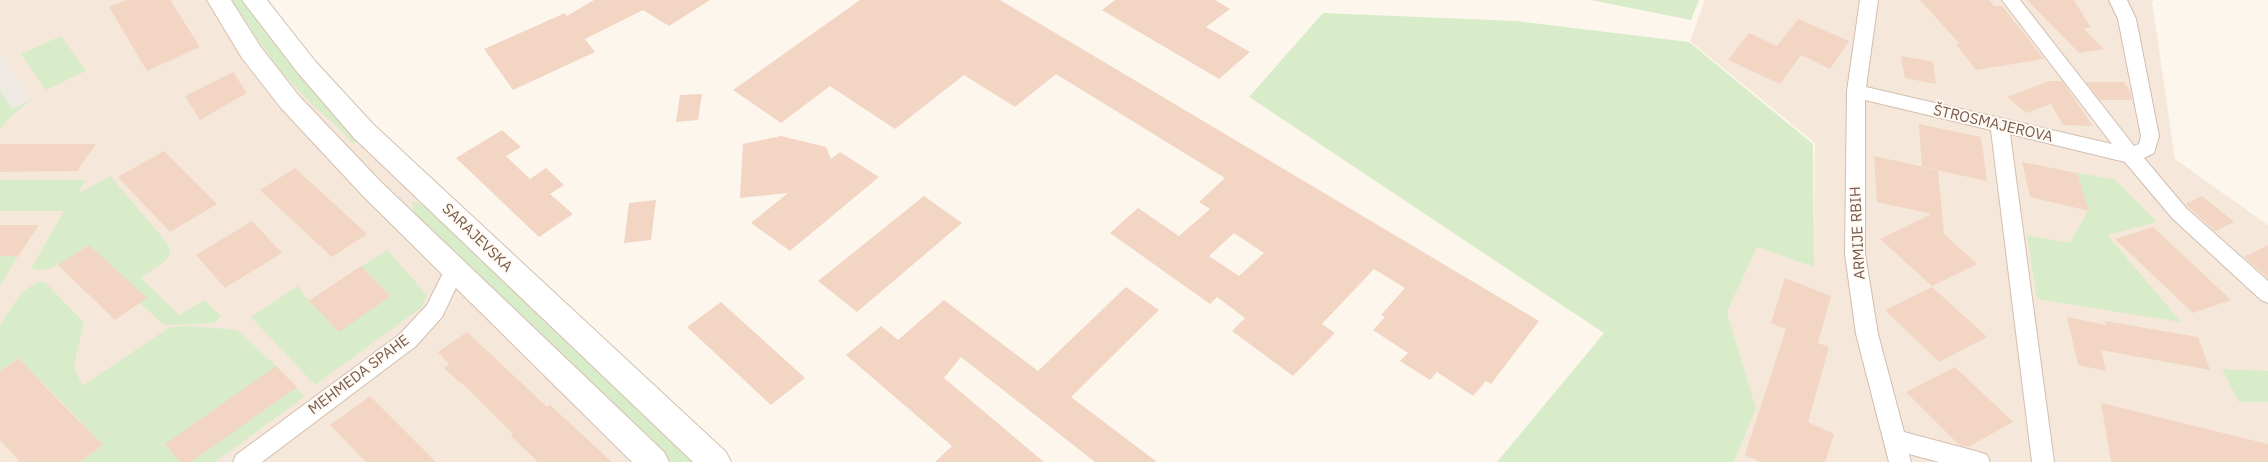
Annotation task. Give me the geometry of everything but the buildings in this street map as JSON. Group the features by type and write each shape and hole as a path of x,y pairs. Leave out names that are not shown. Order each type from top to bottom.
{"main road":[{"path":"219,0 251,52 290,102 372,189 454,271 653,462"},
{"name":"SARAJEVSKA","path":"254,0 321,85 372,141 715,462"}],"street":[{"name":"ARMIJE RBIH","path":"1869,0 1856,91 1855,254 1867,334 1900,462"},
{"path":"2011,0 2131,156 2179,213 2268,294"},
{"path":"2118,0 2127,19 2150,136 2147,148 2131,156"},
{"name":"ŠTROSMAJEROVA","path":"1856,91 2131,156"},
{"path":"2000,126 2043,462"},
{"name":"MEHMEDA SPAHE","path":"244,462 408,340 434,311 454,271"},
{"path":"1894,440 1978,462"}],"shaded area":[{"path":"0,0 254,0 321,85 714,462 0,462"},
{"path":"1705,0 2154,0 2152,2 2175,159 2268,225 2268,462 1734,462 1756,408 1727,312 1757,246 1814,266 1815,143 1690,41"},
{"path":"0,53 31,100 12,109 0,91"}],"green space":[{"path":"232,0 242,0 312,89 358,141 353,144 289,80"},
{"path":"1591,0 1699,0 1691,20"},
{"path":"1323,13 1516,21 1689,42 1813,144 1814,267 1757,247 1727,312 1756,408 1734,462 1497,462 1604,333 1249,97"},
{"path":"61,36 86,71 46,90 21,54"},
{"path":"0,91 12,109 31,100 10,117 0,130"},
{"path":"2077,173 2114,179 2157,222 2107,235 2181,322 2037,299 2027,235 2070,243 2088,211"},
{"path":"110,176 168,244 170,254 166,260 141,278 179,315 204,300 221,316 215,323 164,325 140,303 146,298 89,245 55,267 39,270 31,269 64,211 0,211 0,180 86,180 77,194"},
{"path":"412,201 425,205 696,462 671,462 414,212"},
{"path":"387,250 427,295 422,307 315,385 251,317 298,286 309,301"},
{"path":"0,256 18,256 0,286"},
{"path":"38,282 45,282 84,323 74,366 82,386 170,327 192,326 237,330 276,366 304,397 215,462 80,462 103,445 19,358 0,371 0,325 22,292"},
{"path":"2222,369 2268,371 2268,402 2239,402"}]}
